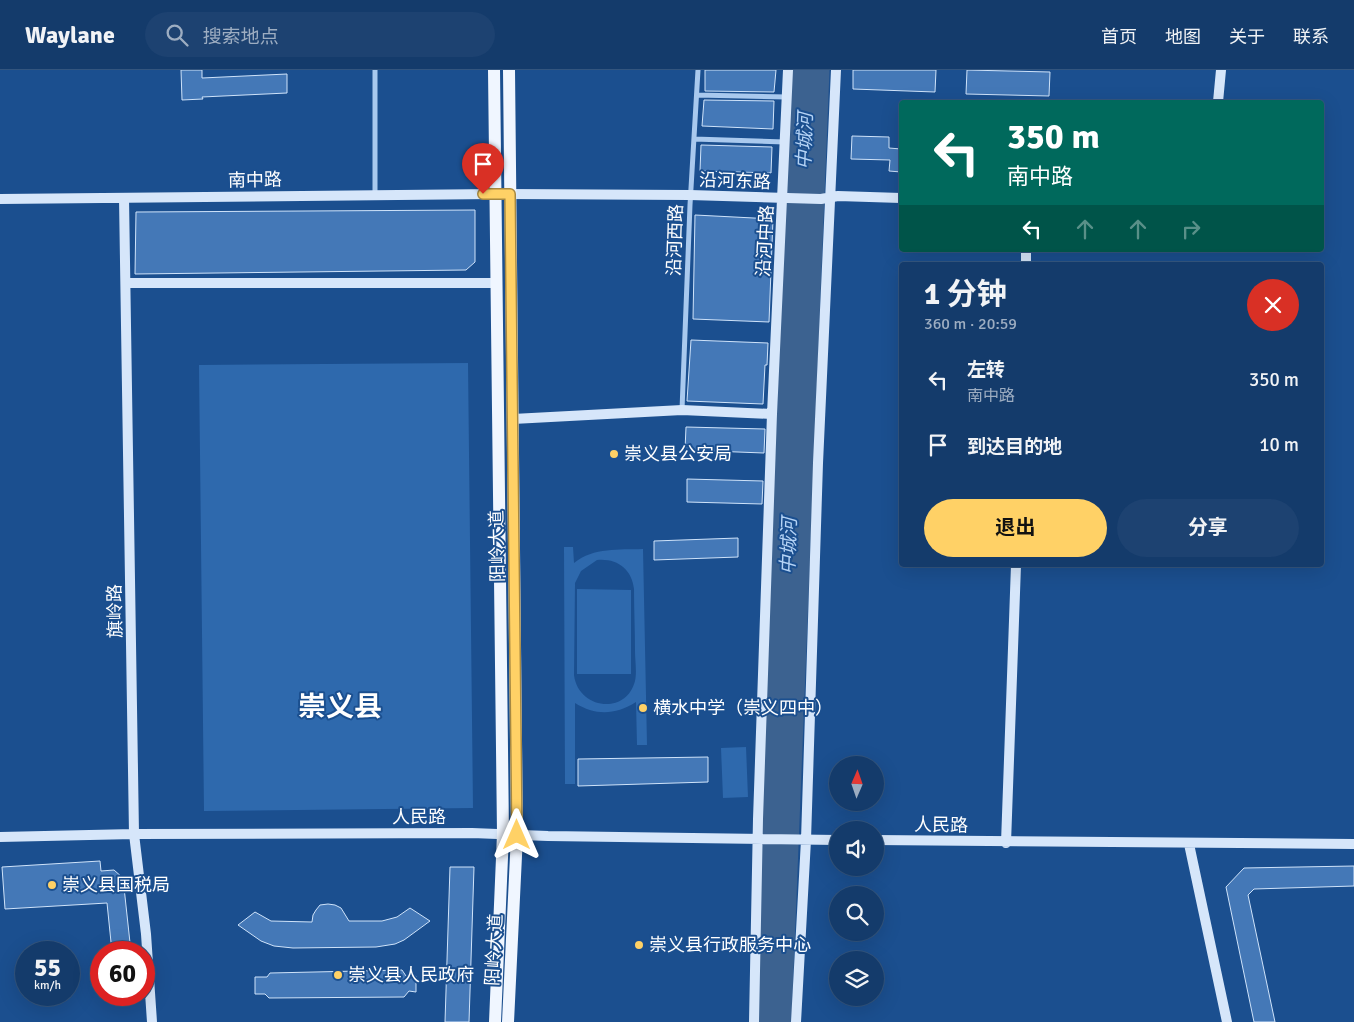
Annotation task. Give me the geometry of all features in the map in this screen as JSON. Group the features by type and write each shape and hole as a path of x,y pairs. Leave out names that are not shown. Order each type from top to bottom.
{"main road":[{"name":"阳岭大道","path":"494,70 502,834 495,1022"},
{"name":"阳岭大道","path":"508,1022 517,835 509,70"}],"street":[{"path":"375,70 375,195"},
{"name":"沿河西路","path":"682,410 690,196 698,70"},
{"name":"沿河中路","path":"754,1022 761,839 772,414 787,199 785,142 788,70"},
{"path":"796,1022 806,840 826,199 836,70"},
{"path":"1218,100 1221,70"},
{"path":"697,95 787,97"},
{"path":"694,139 785,142"},
{"name":"南中路","path":"0,199 510,194"},
{"name":"沿河东路","path":"510,194 787,199 826,199 838,196 899,198"},
{"name":"旗岭路","path":"124,198 134,834 146,934 152,1022"},
{"path":"126,283 496,283"},
{"path":"513,420 682,410 772,414"},
{"path":"1006,842 1016,567"},
{"name":"人民路","path":"0,837 134,834 502,834 829,840"},
{"name":"人民路","path":"884,840 1354,844"},
{"path":"1189,844 1227,1022"}],"shaded area":[{"path":"468,363 473,808 204,811 199,365"},
{"path":"564,547 573,547 574,563 590,554 598,552 643,549 647,745 637,745 636,702 621,709 606,712 590,710 575,703 575,784 565,784","holes":["597,560 604,560 622,566 633,582 636,674 630,692 622,700 603,704 593,701 584,695 577,686 574,675 575,583 581,571"]},
{"path":"577,589 631,590 631,674 577,674"},
{"path":"746,747 748,797 723,798 721,748"}],"building":[{"path":"181,70 202,70 202,78 287,74 287,93 202,97 203,99 182,100"},
{"path":"705,70 776,70 774,92 705,91"},
{"path":"853,70 936,70 935,92 853,89"},
{"path":"967,70 1050,72 1049,96 966,94"},
{"path":"704,100 774,101 773,129 702,126"},
{"path":"852,136 889,137 889,148 899,149 899,172 889,171 890,160 851,159"},
{"path":"701,145 772,147 771,173 700,171"},
{"path":"475,210 475,262 466,270 135,274 136,212"},
{"path":"695,215 773,219 769,322 693,319"},
{"path":"691,340 768,343 763,404 687,401"},
{"path":"686,427 765,429 764,453 685,450"},
{"path":"687,479 763,481 762,504 687,502"},
{"path":"738,538 738,557 654,560 654,541"},
{"path":"708,757 708,782 578,786 578,759"},
{"name":"崇义县国税局","path":"100,861 101,871 114,870 123,878 130,941 111,941 107,903 5,909 2,867"},
{"path":"1354,866 1354,886 1254,889 1248,895 1275,1022 1254,1022 1226,887 1244,868"},
{"path":"450,867 474,867 469,1022 445,1022"},
{"path":"328,904 341,908 349,921 382,921 397,917 410,908 430,921 404,940 395,944 376,947 293,948 274,946 261,941 238,925 255,912 271,921 312,922 313,915 320,905"},
{"path":"402,970 406,976 416,976 416,992 409,991 404,997 269,998 265,994 255,994 255,977 267,977 270,973"}],"waterway":[{"name":"中城河","path":"763,1022 801,70"},
{"name":"中城河","path":"781,1022 819,70"}],"place":[{"name":"崇义县公安局","path":"614,454"},
{"name":"横水中学（崇义四中）","path":"643,708"},
{"name":"崇义县国税局","path":"52,885"},
{"name":"崇义县行政服务中心","path":"639,945"},
{"name":"崇义县人民政府","path":"338,975"}],"district":[{"name":"崇义县","path":"340,707"}],"route":[{"path":"483,194 510,194 517,835"}]}
